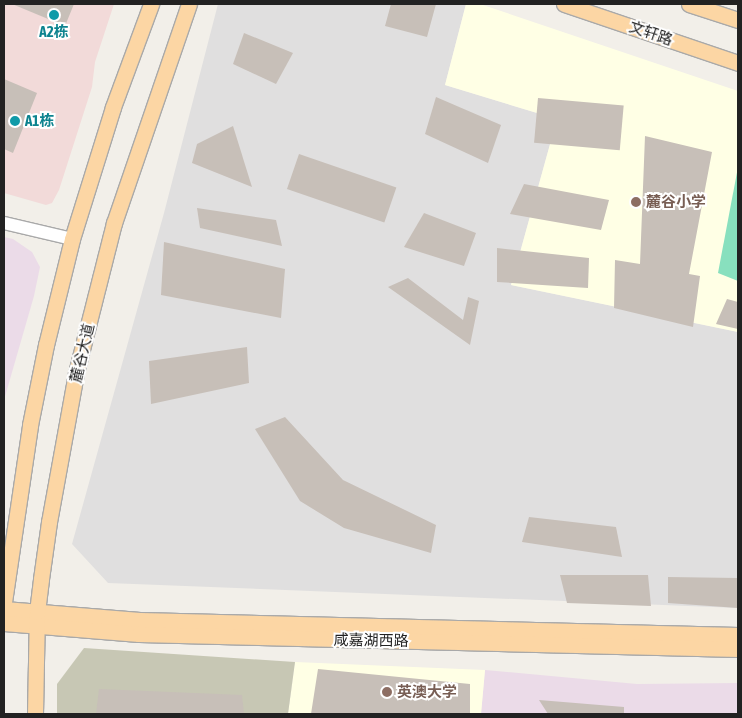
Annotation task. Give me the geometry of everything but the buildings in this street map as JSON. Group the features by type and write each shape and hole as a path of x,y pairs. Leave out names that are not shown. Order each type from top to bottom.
{"main road":[{"path":"4,602 32,416 46,345 72,239 114,107 151,4"},
{"name":"麓谷大道","path":"35,714 37,619 49,522 76,373 124,192 189,4"},
{"name":"文轩路","path":"564,4 738,63"},
{"path":"689,4 738,20"},
{"name":"咸嘉湖西路","path":"4,609 37,619 139,634 738,649"},
{"name":"咸嘉湖西路","path":"4,623 37,619 140,620 738,636"}],"street":[{"path":"4,223 72,239"}],"shaded area":[{"path":"4,4 114,4 95,62 92,87 59,190 52,203 46,205 4,193"},
{"path":"218,4 466,4 445,85 557,119 511,285 738,332 738,608 108,583 72,544 164,213"},
{"name":"麓谷小学","path":"466,4 480,4 738,91 738,332 511,285 557,119 445,85"},
{"path":"4,237 13,239 32,252 40,267 34,296 4,400"},
{"path":"84,648 295,662 288,714 57,714 57,684"},
{"name":"英澳大学","path":"295,662 485,670 481,714 288,714"},
{"path":"485,670 637,684 738,683 738,714 481,714"}],"green space":[{"path":"738,167 738,281 718,273"}],"place":[{"name":"A2栋","path":"54,15"},
{"name":"A1栋","path":"15,121"},
{"name":"麓谷小学","path":"636,202"},
{"name":"英澳大学","path":"387,692"}]}
